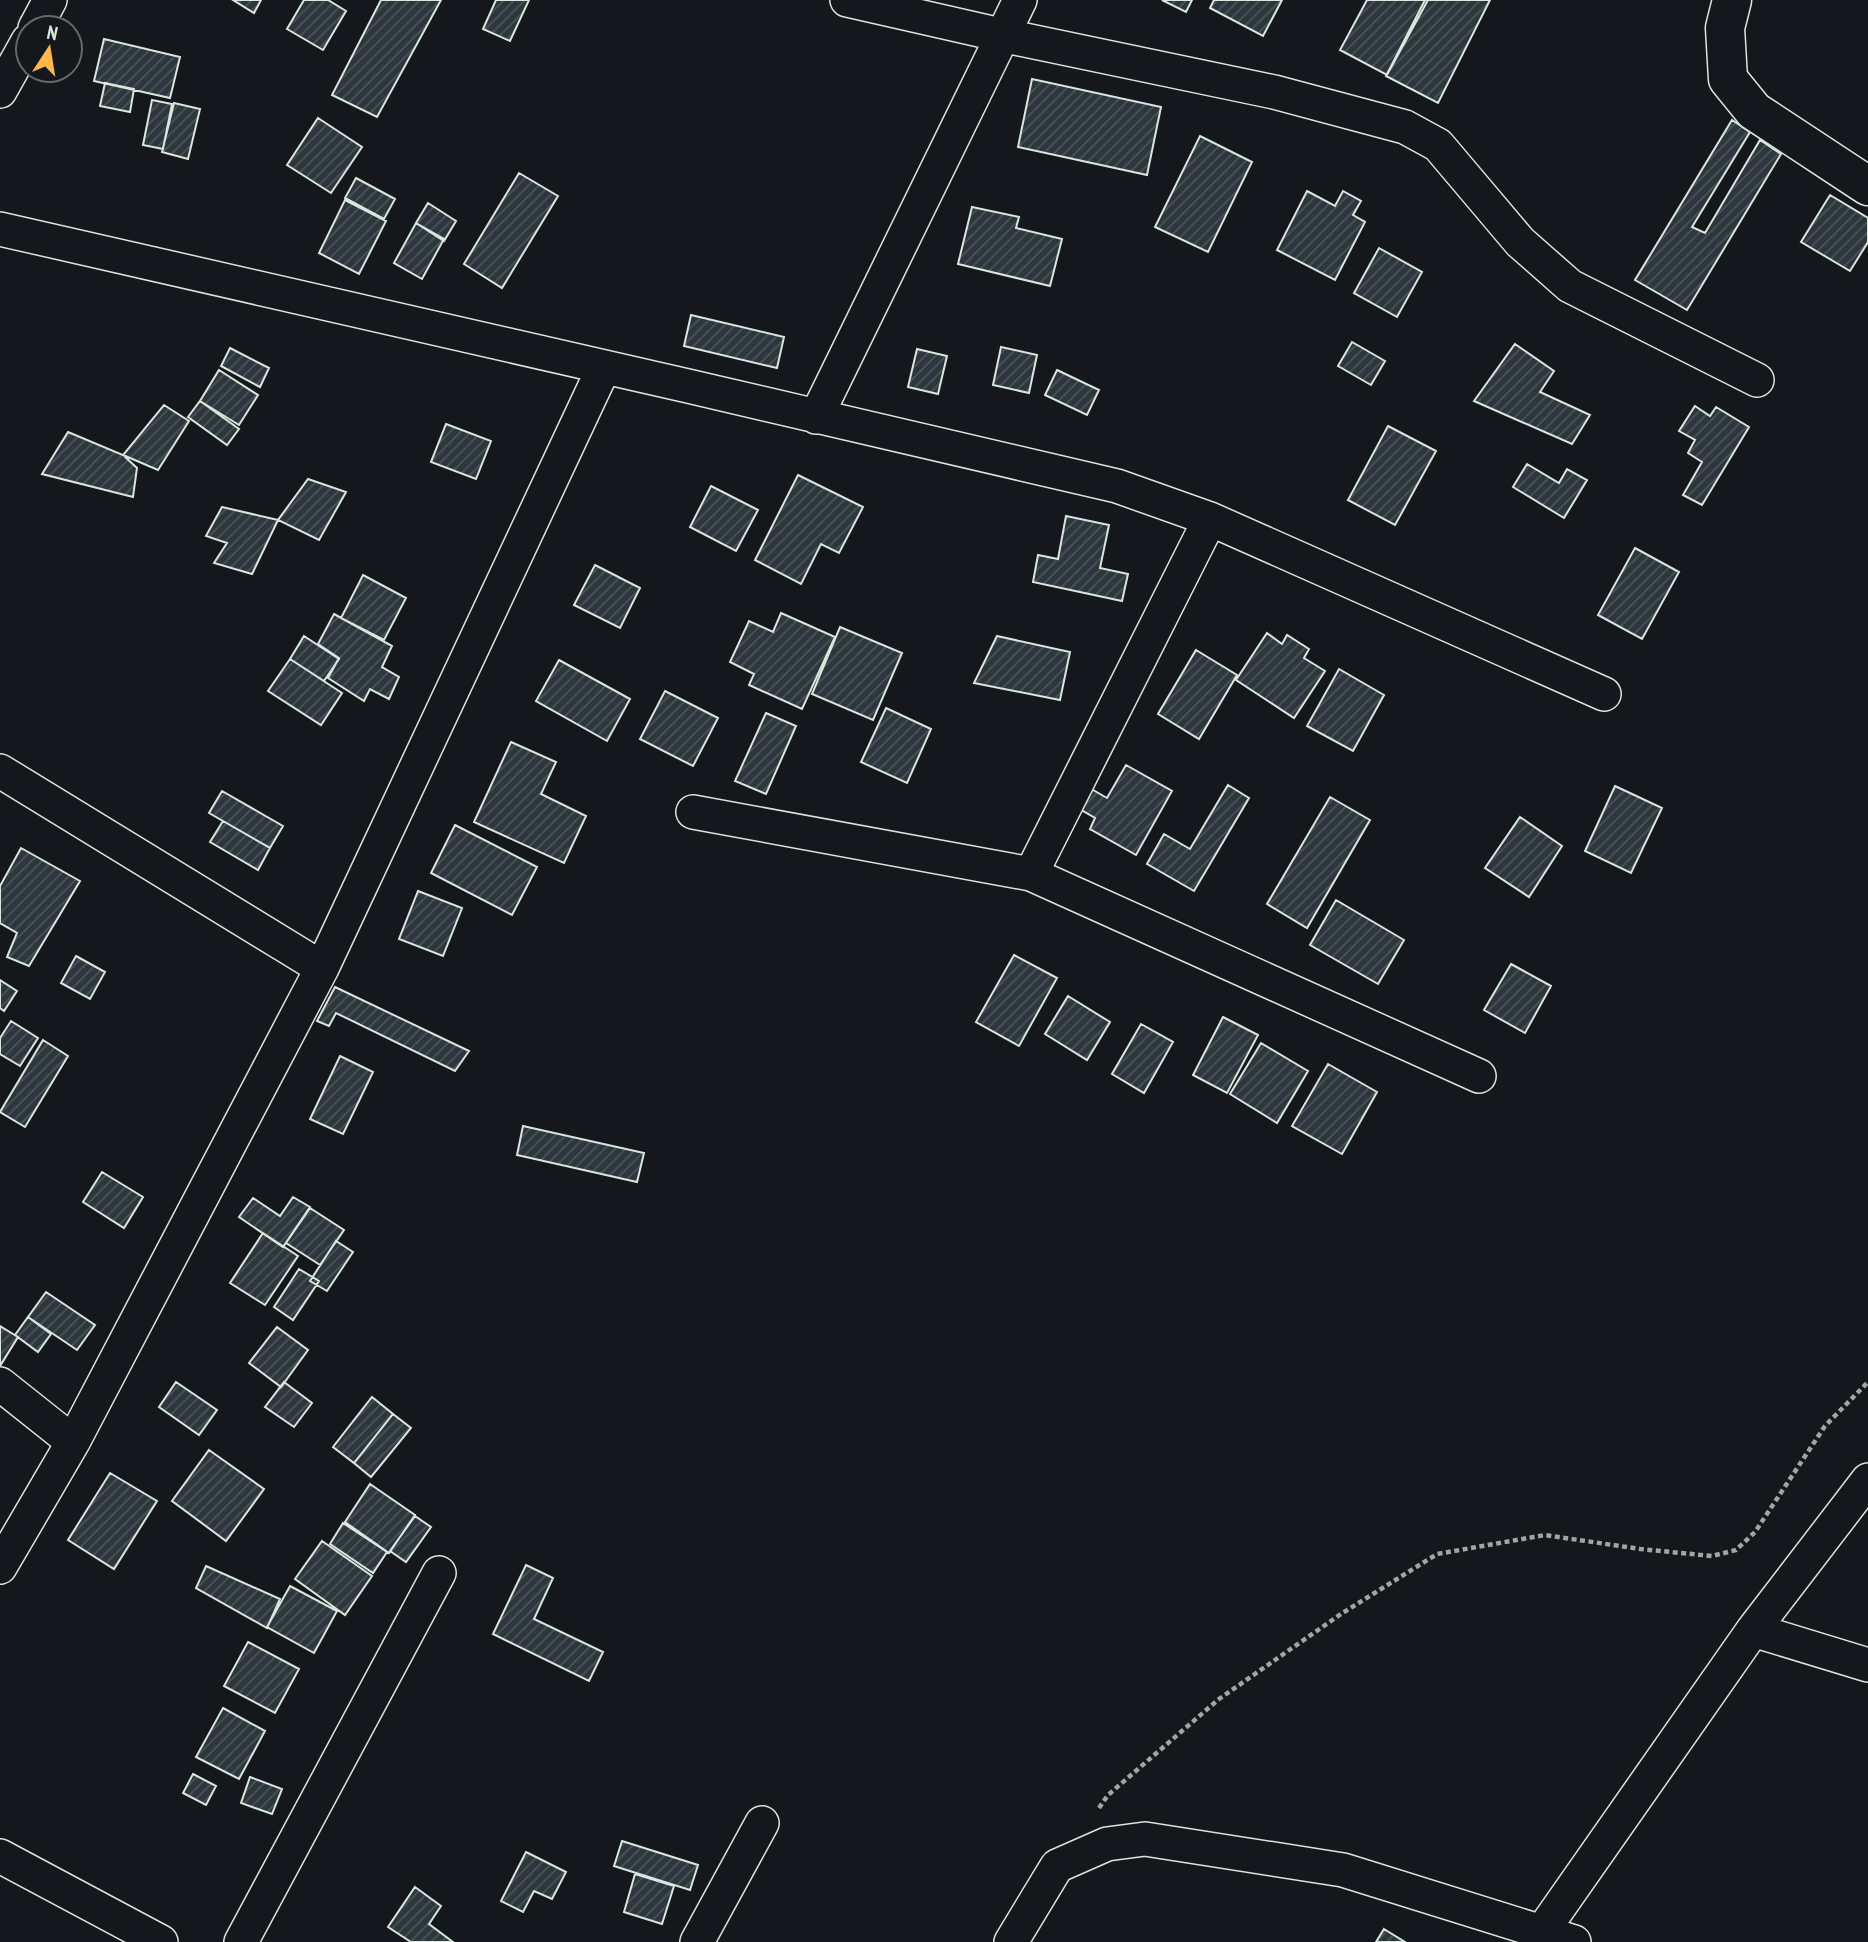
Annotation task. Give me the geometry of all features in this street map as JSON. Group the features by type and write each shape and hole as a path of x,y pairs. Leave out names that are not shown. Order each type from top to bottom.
{"street":[{"path":"848,0 1001,36 1274,92 1405,127 1438,145 1520,242 1570,286 1757,380"},
{"path":"816,417 1020,0"},
{"path":"1732,0 1725,28 1728,79 1754,111 1868,186"},
{"path":"0,91 14,66"},
{"path":"0,229 1117,486 1210,519 1604,694"},
{"path":"0,1567 73,1441 322,968 604,367"},
{"path":"1031,874 1210,519"},
{"path":"0,771 322,968"},
{"path":"693,812 1031,874 1479,1076"},
{"path":"0,1384 73,1441"},
{"path":"1541,1933 1753,1630 1868,1479"},
{"path":"241,1942 439,1573"},
{"path":"1753,1630 1868,1665"},
{"path":"697,1942 762,1823"},
{"path":"1011,1942 1057,1866 1107,1844 1145,1839 1343,1870 1574,1942"},
{"path":"0,1856 162,1942"}],"path":[{"path":"1094,1815 1108,1795 1219,1699 1341,1614 1437,1554 1545,1535 1712,1556 1736,1549 1755,1532 1825,1426 1868,1382"}],"building":[{"path":"233,0 261,0 254,13"},
{"path":"304,0 328,0 346,11 323,50 287,29"},
{"path":"381,0 441,0 377,117 332,95"},
{"path":"496,0 529,0 510,41 483,29"},
{"path":"1162,0 1192,0 1186,12"},
{"path":"1214,0 1282,0 1263,36 1210,8"},
{"path":"1367,0 1428,0 1387,75 1340,50"},
{"path":"1425,0 1490,0 1438,103 1386,76"},
{"path":"104,39 180,57 170,98 94,81"},
{"path":"1032,79 1161,107 1147,175 1018,147"},
{"path":"105,83 134,89 130,112 100,106"},
{"path":"152,100 172,104 163,149 143,145"},
{"path":"174,103 200,109 188,159 162,152"},
{"path":"318,118 362,147 331,193 287,165"},
{"path":"1732,120 1750,132 1692,227 1705,233 1760,140 1781,154 1687,310 1635,280"},
{"path":"1200,136 1252,162 1208,252 1155,227"},
{"path":"519,173 558,196 502,288 464,264"},
{"path":"356,178 395,199 384,219 345,198"},
{"path":"1307,191 1335,206 1343,191 1361,201 1353,215 1365,222 1335,280 1277,250"},
{"path":"1830,195 1868,218 1868,242 1850,271 1801,242"},
{"path":"345,200 386,221 359,274 319,253"},
{"path":"428,203 456,221 444,241 416,223"},
{"path":"972,207 1019,217 1016,228 1062,239 1050,286 958,264"},
{"path":"416,223 444,239 422,279 394,263"},
{"path":"1379,248 1422,272 1397,317 1354,293"},
{"path":"691,315 784,337 777,368 684,346"},
{"path":"1352,342 1385,361 1371,385 1338,366"},
{"path":"1515,344 1554,371 1540,392 1590,415 1572,444 1474,401"},
{"path":"1001,347 1037,355 1029,393 993,385"},
{"path":"230,348 269,368 260,387 221,366"},
{"path":"917,349 947,356 938,394 908,387"},
{"path":"219,370 258,395 239,425 200,401"},
{"path":"1057,370 1099,390 1087,415 1045,395"},
{"path":"200,401 239,429 227,445 188,417"},
{"path":"164,405 189,421 158,470 123,455"},
{"path":"1695,406 1710,416 1716,407 1749,427 1702,505 1683,495 1702,462 1688,453 1695,440 1679,431"},
{"path":"446,424 491,441 476,479 431,462"},
{"path":"1388,426 1436,451 1395,525 1348,500"},
{"path":"68,432 123,455 137,468 133,497 42,474"},
{"path":"1527,464 1559,483 1567,469 1587,480 1564,518 1513,487"},
{"path":"798,475 863,507 839,553 821,544 801,584 755,560"},
{"path":"308,479 346,492 319,540 278,520"},
{"path":"711,486 758,510 736,551 690,527"},
{"path":"222,507 278,520 252,574 214,563 227,543 206,536"},
{"path":"1066,516 1109,525 1100,568 1128,574 1122,601 1033,582 1038,555 1058,559"},
{"path":"1635,548 1679,572 1642,639 1598,615"},
{"path":"595,565 640,588 620,628 574,605"},
{"path":"363,575 406,598 384,640 341,618"},
{"path":"781,613 835,637 802,709 749,685 754,674 730,662 749,621 773,632"},
{"path":"334,614 392,646 382,667 399,677 389,699 370,689 364,701 328,678 339,658 318,644"},
{"path":"840,627 902,653 873,720 812,694"},
{"path":"1267,633 1282,644 1287,635 1309,649 1304,658 1325,671 1294,718 1236,680"},
{"path":"304,636 339,659 324,681 290,659"},
{"path":"997,636 1070,652 1060,700 974,683"},
{"path":"1196,650 1237,675 1199,739 1158,714"},
{"path":"290,659 342,693 321,725 268,691"},
{"path":"559,660 630,699 607,741 536,701"},
{"path":"1339,669 1384,695 1353,751 1307,726"},
{"path":"665,691 718,718 693,766 640,739"},
{"path":"886,708 931,729 907,783 861,762"},
{"path":"766,713 796,726 766,794 735,781"},
{"path":"511,742 556,762 541,794 586,816 564,863 474,822"},
{"path":"1126,765 1172,791 1136,855 1090,829 1095,818 1069,803 1081,783 1107,798"},
{"path":"1228,785 1249,798 1194,891 1147,864 1164,834 1190,849"},
{"path":"1615,786 1662,808 1631,873 1585,851"},
{"path":"222,791 283,826 270,848 209,813"},
{"path":"1330,797 1370,820 1307,928 1267,904"},
{"path":"1520,817 1562,846 1529,897 1485,868"},
{"path":"223,821 270,848 258,870 210,842"},
{"path":"455,825 537,867 512,915 431,873"},
{"path":"21,848 80,881 29,966 7,957 17,933 0,923 0,886"},
{"path":"418,891 462,908 443,956 399,939"},
{"path":"1336,900 1404,940 1378,984 1310,945"},
{"path":"1014,955 1057,978 1019,1046 976,1022"},
{"path":"76,956 105,972 90,999 61,983"},
{"path":"1511,964 1551,986 1525,1033 1484,1010"},
{"path":"0,980 17,991 4,1011 0,1008"},
{"path":"335,987 469,1051 455,1071 336,1013 329,1026 317,1021"},
{"path":"1068,996 1110,1022 1087,1060 1045,1034"},
{"path":"1223,1017 1258,1035 1227,1093 1193,1075"},
{"path":"11,1021 38,1038 20,1066 0,1054 0,1038"},
{"path":"1141,1024 1173,1042 1144,1093 1112,1074"},
{"path":"43,1040 68,1056 25,1127 0,1112"},
{"path":"1261,1043 1308,1071 1277,1123 1230,1094"},
{"path":"340,1056 373,1072 343,1134 310,1119"},
{"path":"1328,1064 1377,1092 1342,1154 1292,1126"},
{"path":"523,1126 644,1153 637,1182 517,1155"},
{"path":"102,1172 143,1197 124,1228 83,1202"},
{"path":"293,1197 310,1207 283,1247 239,1217 253,1198 280,1216"},
{"path":"310,1208 344,1230 320,1265 286,1243"},
{"path":"263,1233 298,1256 265,1305 230,1283"},
{"path":"336,1241 353,1252 327,1291 310,1281"},
{"path":"299,1269 319,1281 293,1320 274,1307"},
{"path":"46,1292 95,1325 77,1350 28,1317"},
{"path":"28,1317 51,1334 38,1352 15,1335"},
{"path":"0,1326 18,1337 0,1366"},
{"path":"277,1327 308,1350 281,1387 249,1363"},
{"path":"176,1382 217,1410 199,1435 159,1407"},
{"path":"284,1382 312,1403 294,1427 265,1407"},
{"path":"372,1397 393,1414 354,1463 333,1447"},
{"path":"393,1414 411,1428 371,1477 354,1463"},
{"path":"209,1450 264,1489 226,1541 172,1501"},
{"path":"110,1473 157,1501 114,1569 68,1540"},
{"path":"370,1484 415,1515 389,1553 345,1522"},
{"path":"415,1516 431,1527 406,1562 390,1551"},
{"path":"343,1523 387,1552 373,1573 330,1544"},
{"path":"322,1541 372,1576 345,1615 295,1579"},
{"path":"526,1565 553,1578 534,1619 603,1652 589,1681 493,1634"},
{"path":"206,1566 280,1599 267,1628 196,1588"},
{"path":"290,1586 337,1611 314,1653 267,1627"},
{"path":"248,1642 299,1669 275,1713 224,1686"},
{"path":"223,1708 265,1731 239,1779 196,1757"},
{"path":"193,1774 216,1786 206,1805 183,1793"},
{"path":"250,1777 282,1789 272,1814 241,1803"},
{"path":"622,1841 698,1865 690,1890 614,1866"},
{"path":"526,1852 566,1872 552,1899 534,1891 523,1912 501,1901"},
{"path":"635,1874 674,1886 662,1924 624,1912"},
{"path":"415,1887 441,1906 429,1924 453,1942 411,1942 388,1927"},
{"path":"1384,1929 1405,1942 1376,1942"}]}
